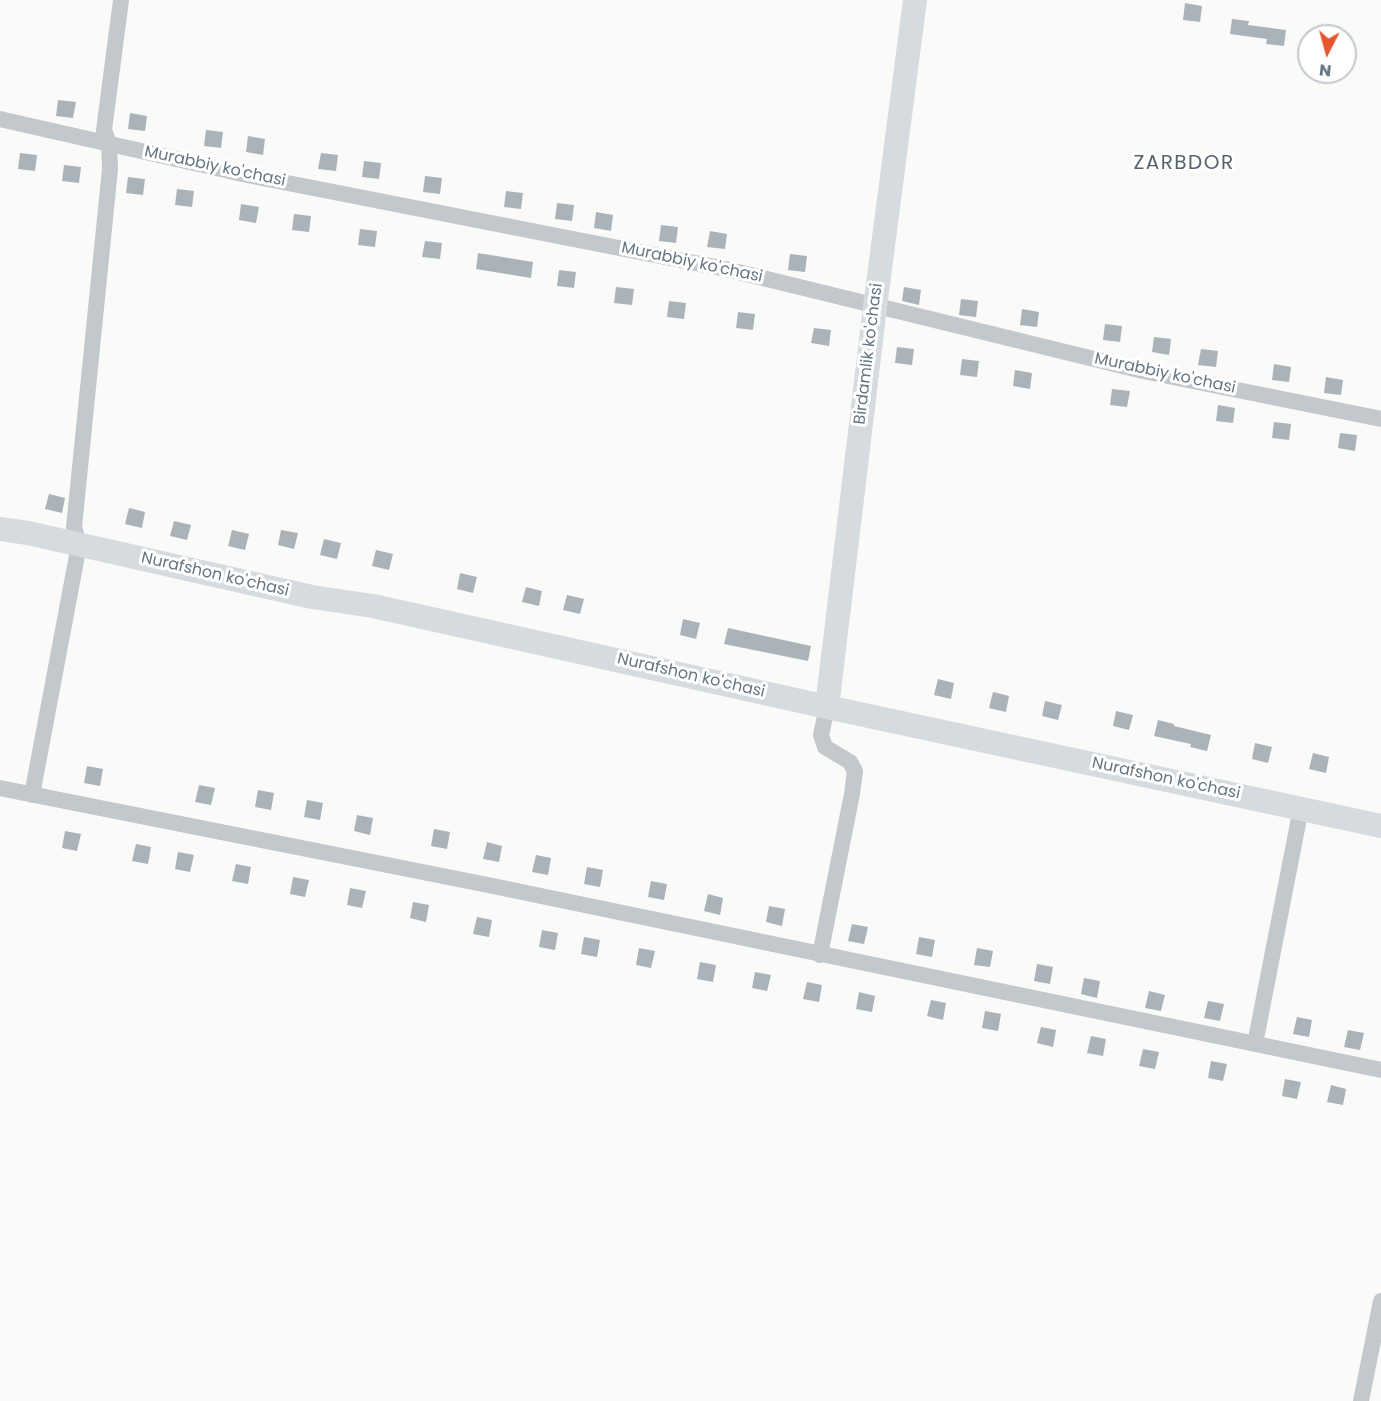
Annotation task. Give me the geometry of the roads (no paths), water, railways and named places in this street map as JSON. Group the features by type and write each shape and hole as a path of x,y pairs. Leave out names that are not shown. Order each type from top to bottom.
{"street":[{"path":"32,795 79,545 74,527 109,180 109,144 104,130 121,0"},
{"name":"Birdamlik ko'chasi","path":"827,708 875,307 915,0"},
{"name":"Murabbiy ko'chasi","path":"0,119 247,175 726,269 875,307 1143,370 1381,419"},
{"name":"Nurafshon ko'chasi","path":"0,529 312,597 396,611 827,708 1381,826"},
{"path":"820,955 855,771 850,762 825,747 821,735 827,708"},
{"path":"0,788 488,885 1381,1070"},
{"path":"1255,1044 1301,808"},
{"path":"1361,1401 1373,1383 1381,1301"}],"district":[{"name":"ZARBDOR","path":"1184,164"}]}
